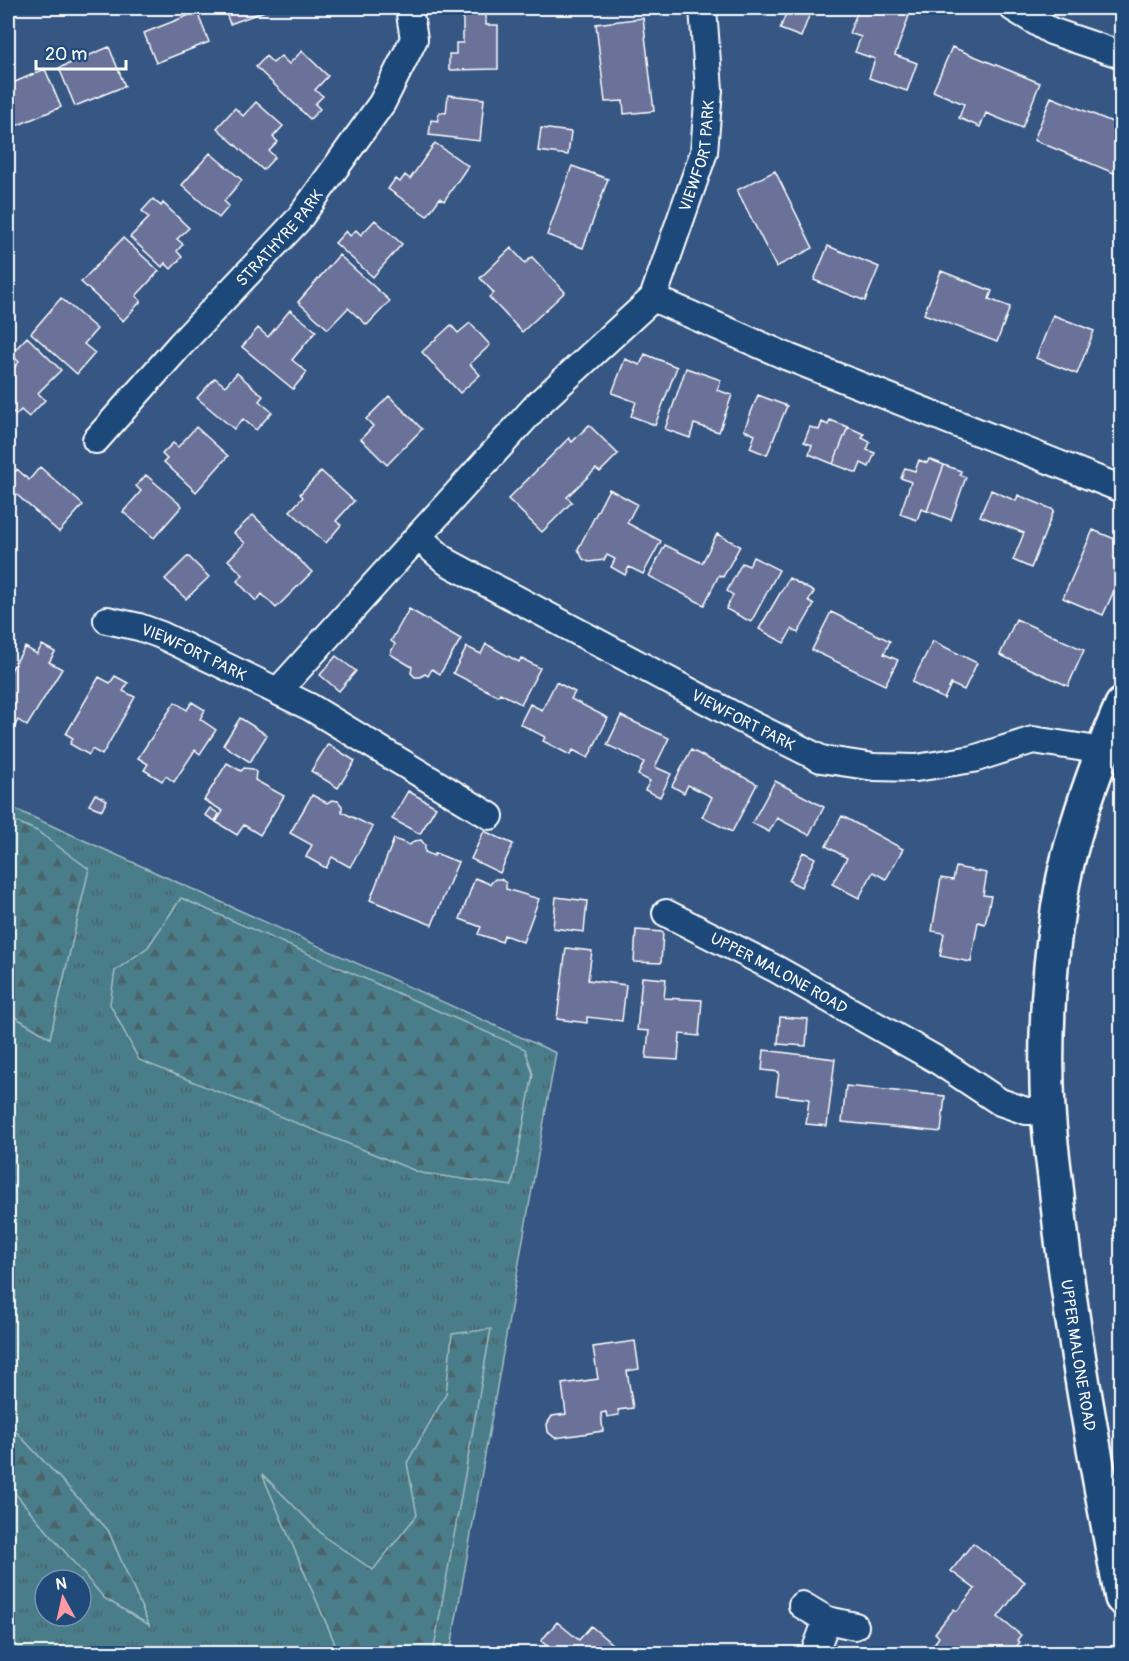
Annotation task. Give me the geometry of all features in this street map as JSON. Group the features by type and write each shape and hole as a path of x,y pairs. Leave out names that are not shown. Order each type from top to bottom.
{"main road":[{"name":"UPPER MALONE ROAD","path":"1122,705 1101,754 1063,882 1052,966 1047,1071 1048,1111 1067,1282 1122,1598"}],"street":[{"name":"STRATHYRE PARK","path":"96,440 180,345 298,220 382,103 414,39 409,8"},
{"name":"VIEWFORT PARK","path":"278,691 538,404 653,298 704,152 709,90 703,8"},
{"path":"1013,8 1051,31 1122,55"},
{"path":"653,298 788,357 1122,489"},
{"name":"VIEWFORT PARK","path":"418,537 447,562 741,719 821,759 874,768 916,768 973,759 1033,740 1085,748 1101,754"},
{"name":"VIEWFORT PARK","path":"107,620 140,627 161,635 310,706 490,816"},
{"name":"UPPER MALONE ROAD","path":"666,913 776,969 937,1060 1000,1102 1026,1111 1048,1111"},
{"path":"802,1605 827,1620 855,1626"},
{"path":"814,1653 827,1620"}],"green space":[{"path":"8,806 556,1053 450,1653 8,1654"},
{"path":"8,818 37,831 89,869 50,1038 8,1013"},
{"path":"181,898 525,1049 533,1074 512,1186 421,1173 139,1060 110,1004 115,971 148,947"},
{"path":"491,1329 433,1653 339,1653 262,1474 326,1538 373,1570 417,1515 407,1463 446,1394 452,1334"},
{"path":"8,1423 108,1530 149,1625 104,1598 93,1585 93,1568 79,1568 8,1485"}],"building":[{"path":"224,8 273,8 230,24"},
{"path":"788,8 812,8 801,37 780,29"},
{"path":"859,8 886,8 909,16 895,55 917,63 907,91 869,78 875,59 855,52 861,37 849,33"},
{"path":"486,9 486,25 498,25 498,69 449,70 449,54 456,54 456,43 463,43 463,10"},
{"path":"197,12 209,42 156,63 144,33"},
{"path":"643,18 654,111 624,114 623,101 605,102 596,24"},
{"path":"109,47 125,86 75,106 59,68"},
{"path":"952,47 1040,83 1022,128 986,113 980,127 959,118 964,104 933,91"},
{"path":"302,51 328,76 315,90 323,96 315,104 320,109 310,119 256,67 266,56 273,63 281,56 289,64"},
{"path":"45,69 61,107 11,128 8,118 8,85"},
{"path":"448,95 484,99 480,141 429,135 431,120 438,121 439,112 446,113"},
{"path":"1051,97 1122,126 1121,176 1034,140"},
{"path":"256,102 283,126 273,137 278,142 269,151 275,157 263,170 217,128 235,108 243,116"},
{"path":"541,128 571,132 568,155 538,151"},
{"path":"435,143 468,166 444,201 440,198 427,216 388,189 395,179 400,182 405,175 410,179"},
{"path":"210,153 242,180 224,201 229,206 219,218 182,185"},
{"path":"572,166 608,179 583,248 547,235"},
{"path":"775,171 813,248 776,267 737,190"},
{"path":"153,199 161,206 163,203 189,228 177,239 183,244 177,251 182,257 171,269 165,263 162,267 130,237 149,218 142,211"},
{"path":"375,220 402,244 373,277 335,243 346,231 350,236 356,230 361,235"},
{"path":"123,238 159,271 136,296 141,301 123,321 81,282"},
{"path":"828,246 879,267 865,301 814,280"},
{"path":"511,248 525,263 532,257 565,292 522,332 489,297 494,293 480,278"},
{"path":"339,255 390,301 367,325 348,308 328,329 298,302"},
{"path":"941,271 992,291 989,299 1010,307 997,342 924,314"},
{"path":"61,298 97,329 84,344 95,353 77,374 31,333"},
{"path":"290,310 316,331 292,360 307,372 293,389 242,347 258,328 268,337"},
{"path":"1053,315 1094,331 1077,374 1036,358"},
{"path":"470,323 490,345 470,364 480,375 460,393 422,352 451,325 458,333"},
{"path":"27,337 61,370 38,393 45,400 29,417 21,410 16,415 8,407 8,374 19,362 11,354"},
{"path":"645,354 677,367 655,425 631,416 636,402 612,393 625,359 640,365"},
{"path":"686,368 721,380 717,390 732,395 719,432 694,424 690,438 665,429"},
{"path":"237,373 263,396 259,401 272,412 256,430 243,419 234,429 197,398 215,378 225,386"},
{"path":"758,395 787,406 767,455 750,448 755,435 744,430"},
{"path":"389,396 422,429 387,465 361,439 373,426 366,419"},
{"path":"830,420 848,427 833,464 809,454 812,445 804,442 810,427 819,430 822,422 828,425"},
{"path":"589,425 618,454 600,472 596,469 567,497 572,502 542,532 508,499 569,438 572,442"},
{"path":"196,427 228,456 196,492 164,462 167,459 162,454 173,443 178,447"},
{"path":"848,427 864,434 862,438 870,442 867,450 875,453 869,467 861,463 857,473 833,464"},
{"path":"929,459 944,465 927,511 921,509 917,520 900,514 911,482 901,478 905,468 915,471 919,460 927,463"},
{"path":"944,465 961,471 960,475 966,477 951,520 927,511"},
{"path":"40,467 83,505 59,532 8,487 8,481 17,469 29,480"},
{"path":"321,471 354,501 336,521 341,525 326,543 290,511 303,497 300,494"},
{"path":"146,475 182,506 154,538 123,512 141,491 136,486"},
{"path":"609,489 637,504 627,523 661,541 643,574 629,567 625,575 611,567 615,559 607,555 604,560 589,562 583,559 578,549"},
{"path":"991,490 1016,501 1018,495 1054,510 1031,568 1013,560 1024,533 980,516"},
{"path":"253,515 312,572 276,608 262,594 256,601 237,581 243,575 228,560 245,543 234,533"},
{"path":"1093,530 1122,542 1122,573 1103,615 1063,598"},
{"path":"717,534 740,546 723,577 719,575 704,605 649,576 665,545 702,563"},
{"path":"188,556 209,577 186,599 165,579"},
{"path":"753,557 779,570 751,622 726,609 733,595 727,591 742,563 749,566"},
{"path":"789,578 814,592 808,601 814,605 798,633 792,629 784,643 759,629"},
{"path":"409,609 461,639 440,674 432,669 428,676 425,674 415,677 411,673 412,667 390,654 395,644 391,641"},
{"path":"831,612 890,641 884,654 898,660 885,685 812,650"},
{"path":"1016,619 1084,650 1068,686 1000,655"},
{"path":"933,641 977,663 964,690 951,684 944,699 912,682"},
{"path":"486,644 519,662 521,658 540,668 521,704 500,693 498,696 453,673 467,647 481,654"},
{"path":"42,645 55,652 49,662 62,669 27,726 18,720 15,726 8,722 8,675 25,647 37,654"},
{"path":"336,656 356,671 339,691 320,675"},
{"path":"115,676 128,683 123,691 135,697 102,755 92,749 89,755 70,744 73,738 66,734 99,677 110,683"},
{"path":"556,682 575,692 571,699 608,718 588,758 573,750 570,755 543,741 545,737 520,724 530,704 542,710"},
{"path":"175,702 187,710 192,702 205,710 200,719 216,730 200,754 195,750 174,782 166,776 162,781 144,770 148,764 138,758"},
{"path":"621,716 669,738 655,767 671,774 660,797 645,790 650,781 638,775 644,762 607,745"},
{"path":"240,718 267,735 250,762 223,745"},
{"path":"328,744 355,761 338,788 311,771"},
{"path":"691,750 757,784 732,832 702,817 712,797 688,785 684,793 672,786"},
{"path":"227,763 241,771 244,768 253,769 256,772 255,780 284,796 260,835 244,825 237,835 216,822 223,811 204,800"},
{"path":"775,781 824,807 809,835 777,818 769,832 752,823"},
{"path":"408,791 436,807 420,834 392,819"},
{"path":"95,794 107,800 102,810 89,805"},
{"path":"312,795 327,803 332,800 338,801 342,806 342,812 373,827 350,867 332,857 326,868 306,857 312,845 290,833"},
{"path":"210,808 219,814 215,821 205,815"},
{"path":"842,816 903,849 886,879 873,872 859,898 832,884 847,858 826,846"},
{"path":"484,831 513,844 500,873 471,859"},
{"path":"394,839 410,845 414,841 421,840 425,845 425,852 434,856 435,853 458,862 432,925 370,900"},
{"path":"803,852 815,858 801,887 789,881"},
{"path":"956,867 987,873 983,895 991,896 985,924 978,922 971,962 940,956 944,933 932,931 941,878 953,880"},
{"path":"475,878 490,884 495,879 501,879 506,883 506,889 539,899 523,942 504,935 502,942 478,934 481,927 460,919"},
{"path":"556,897 587,901 584,932 553,928"},
{"path":"636,930 663,932 661,963 634,962"},
{"path":"566,948 592,951 588,980 626,985 622,1021 587,1017 587,1023 557,1019"},
{"path":"642,977 666,979 664,998 702,1000 699,1036 680,1034 678,1060 646,1058 649,1031 637,1030"},
{"path":"780,1017 808,1019 806,1046 778,1044"},
{"path":"764,1050 835,1059 827,1126 806,1124 809,1099 776,1095 779,1072 762,1070"},
{"path":"846,1086 945,1096 941,1132 842,1122"},
{"path":"635,1341 639,1369 627,1371 633,1408 618,1410 619,1415 607,1417 606,1412 601,1413 603,1431 555,1438 548,1432 547,1424 552,1416 566,1414 562,1384 598,1379 593,1347"},
{"path":"973,1543 1025,1582 998,1617 1021,1635 1017,1640 1020,1642 1011,1654 927,1654 939,1637 935,1633 954,1609 957,1611 975,1589 951,1571"},
{"path":"557,1622 579,1640 591,1626 612,1644 603,1654 557,1654 541,1641"}]}
